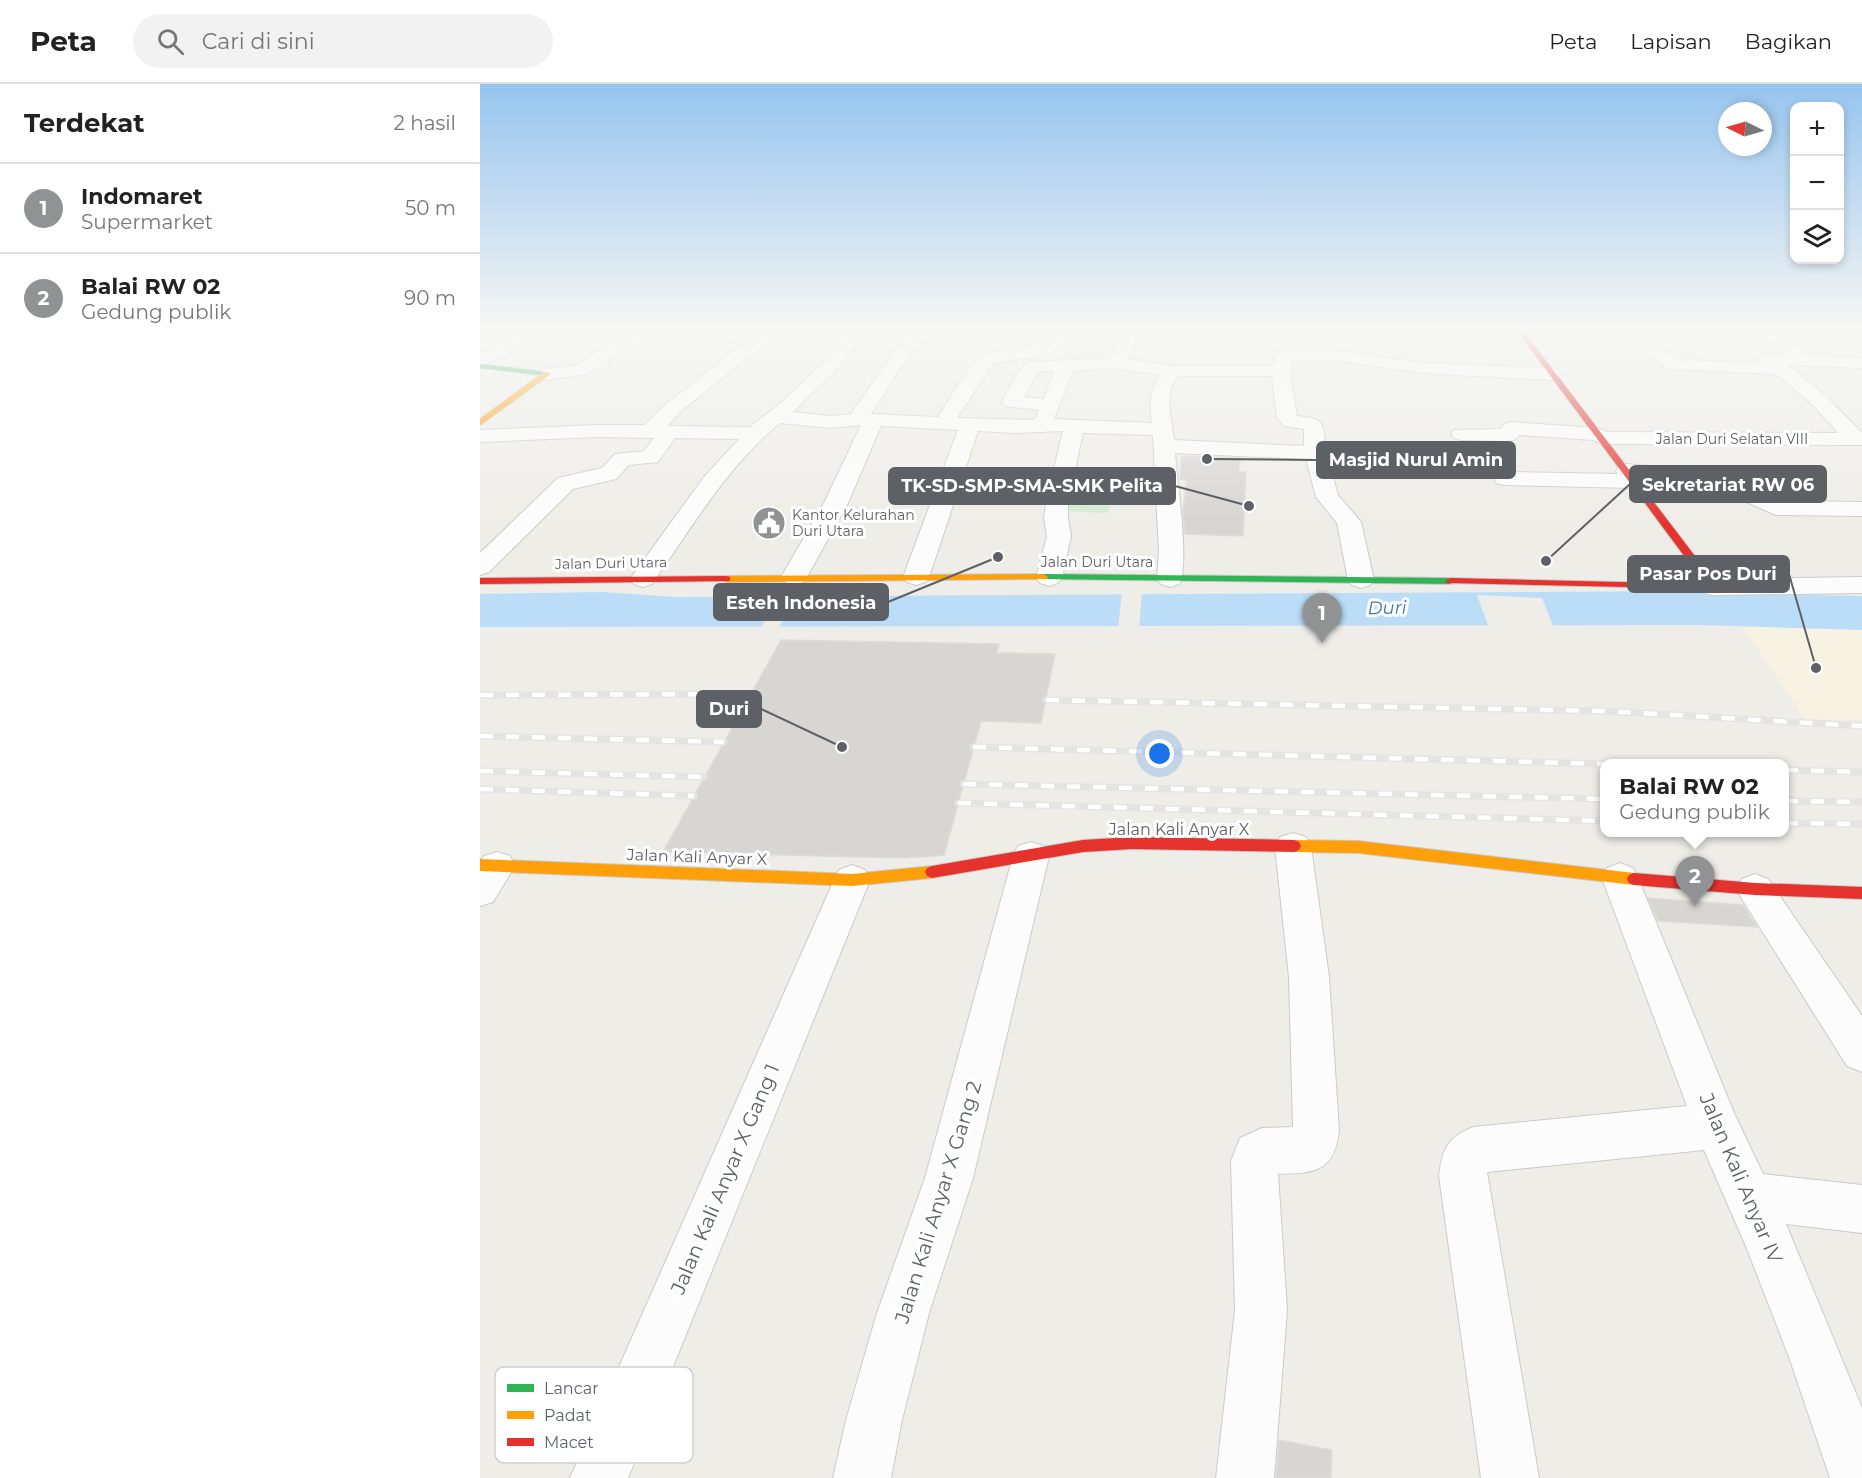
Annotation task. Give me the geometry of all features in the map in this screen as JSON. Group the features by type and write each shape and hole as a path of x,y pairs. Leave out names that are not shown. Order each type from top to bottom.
{"street":[{"path":"480,423 521,393"},
{"path":"480,567 566,483 580,481 588,476 608,474 620,460 626,458 650,457 660,430 673,408 693,393"},
{"path":"643,579 712,482 755,433 777,417 802,393"},
{"path":"794,577 836,502 876,393"},
{"path":"944,423 964,393"},
{"path":"1016,393 1012,402 1074,427 1344,454 1490,452 1503,478 1660,474 1732,487 1776,508 1862,509"},
{"path":"777,417 831,422 865,420 1014,427 1046,415 1055,393"},
{"path":"1160,393 1172,552 1170,579"},
{"path":"1285,393 1287,418 1295,423 1312,424 1314,428 1315,452 1329,501 1349,522 1361,580"},
{"path":"1566,393 1713,587 1862,585"},
{"path":"1810,393 1859,439"},
{"path":"556,413 590,416 568,432"},
{"path":"916,577 944,503 946,488 961,445 971,424"},
{"path":"1048,578 1059,536 1056,518 1057,502 1074,427"},
{"name":"Jalan Duri Selatan VIII","path":"1430,433 1509,435 1511,428 1600,436 1859,439"},
{"path":"480,436 660,430 755,433"},
{"name":"Jalan Duri Utara","path":"480,581 916,577 1513,581 1713,587"},
{"name":"Jalan Kali Anyar X","path":"486,874 852,880 954,870 1083,846 1132,843 1358,848 1620,878 1755,889 1862,893"},
{"path":"1245,1478 1261,1310 1254,1161 1256,1154 1262,1151 1308,1150 1314,1145 1316,1131 1309,977 1293,847"},
{"name":"Jalan Kali Anyar X Gang 2","path":"862,1478 874,1420 903,1313 950,1178 1032,856"},
{"name":"Jalan Kali Anyar IV","path":"1620,878 1717,1126 1816,1357 1859,1478"},
{"name":"Jalan Kali Anyar X Gang 1","path":"646,1367 852,880"},
{"path":"1755,889 1862,1052"},
{"path":"1510,1478 1463,1176 1464,1161 1473,1150 1717,1126"},
{"path":"1748,1196 1862,1209"},
{"name":"Jalan Kali Anyar X Gang 1","path":"599,1478 605,1463"}],"shaded area":[{"path":"1736,617 1862,618 1862,720 1805,719"}],"green space":[{"path":"1070,473 1116,474 1108,513 1059,511"}],"water":[{"path":"1718,591 1740,625 480,627 480,594 603,592 675,597"}],"pier":[{"path":"1122,592 1142,592 1139,629 1118,629"},
{"path":"1477,595 1542,598 1554,628 1489,628"},
{"path":"780,596 797,596 778,629 760,629"}],"building":[{"path":"1182,456 1240,458 1239,472 1246,472 1243,536 1185,534 1183,511 1187,480 1180,479"},
{"path":"781,640 999,644 997,653 1055,654 1041,723 981,721 944,855 906,858 663,852"},
{"path":"1648,898 1743,905 1757,927 1658,921"},
{"path":"1279,1440 1332,1450 1331,1478 1276,1478"}],"waterway":[{"name":"Duri","path":"1636,607 1862,613"}],"railway":[{"path":"480,695 751,694"},
{"path":"1046,700 1603,711 1862,726"},
{"path":"480,736 724,742"},
{"path":"973,747 1600,764"},
{"path":"1789,770 1862,772"},
{"path":"480,771 704,777"},
{"path":"963,784 1600,799"},
{"path":"480,789 694,796"},
{"path":"1789,801 1862,802"},
{"path":"958,803 1600,821"},
{"path":"1789,823 1862,824"}],"traffic: fast":[{"path":"1043,577 1450,581"}],"traffic: slow":[{"path":"480,423 521,393"},
{"path":"726,579 1043,577"},
{"path":"1294,846 1358,847 1634,879"},
{"path":"480,865 852,880 932,872"}],"traffic: jam":[{"path":"1567,393 1713,587"},
{"path":"480,581 726,579"},
{"path":"1450,581 1713,587"},
{"path":"932,872 1083,846 1132,843 1294,846"},
{"path":"1634,879 1755,889 1862,893"}],"place":[{"name":"Masjid Nurul Amin","path":"1207,459"},
{"name":"TK-SD-SMP-SMA-SMK Pelita","path":"1249,506"},
{"name":"Kantor Kelurahan Duri Utara","path":"769,523"},
{"name":"Esteh Indonesia","path":"998,557"},
{"name":"Sekretariat RW 06","path":"1546,561"},
{"name":"Indomaret","path":"1322,643"},
{"name":"Pasar Pos Duri","path":"1816,668"},
{"name":"Duri","path":"842,747"},
{"name":"Balai RW 02","path":"1695,906"}]}
